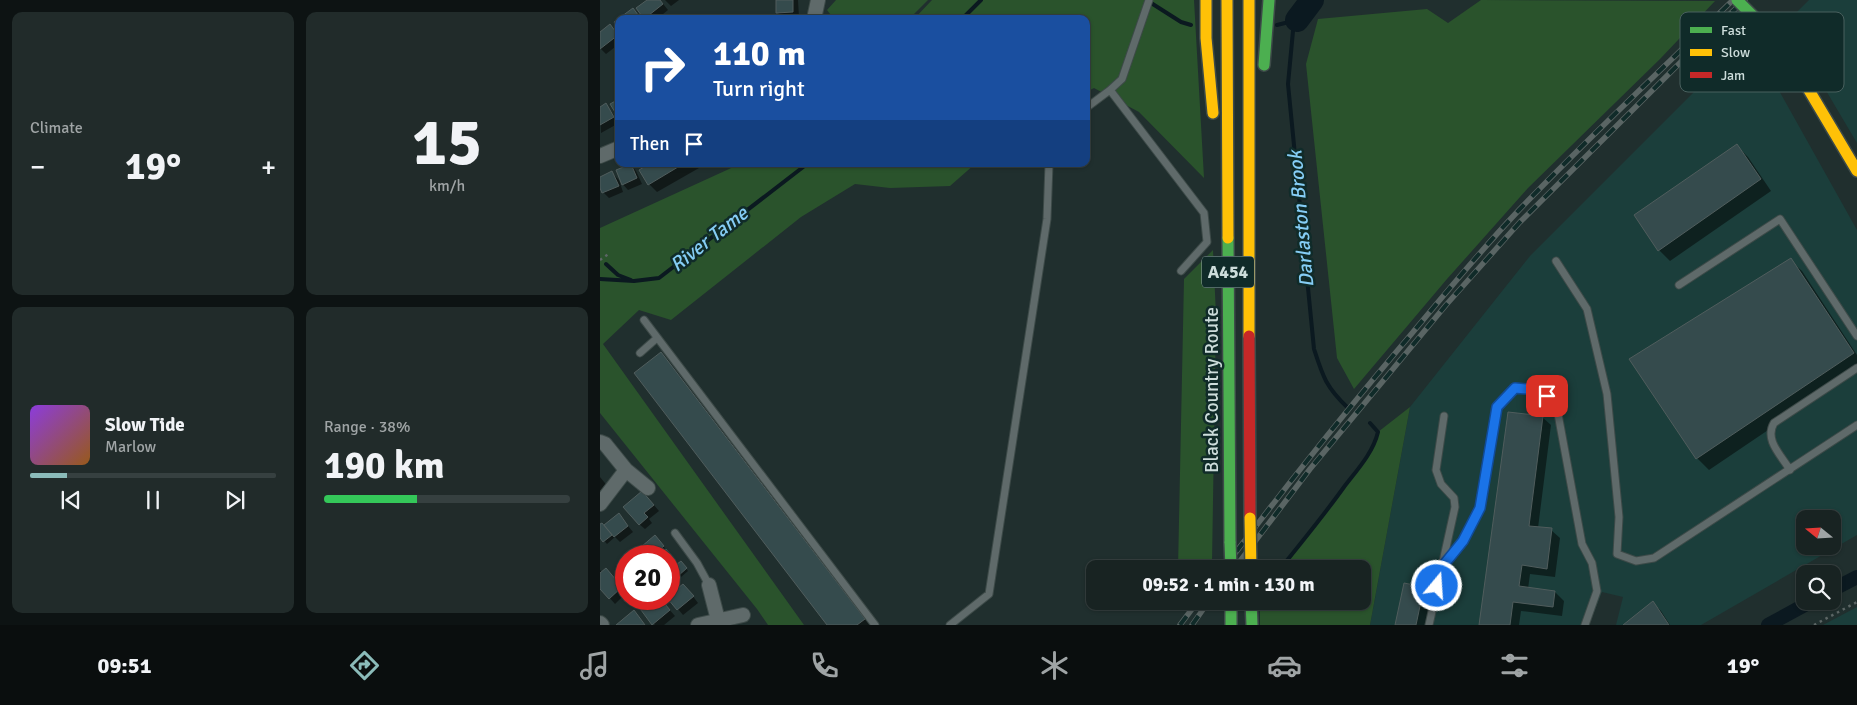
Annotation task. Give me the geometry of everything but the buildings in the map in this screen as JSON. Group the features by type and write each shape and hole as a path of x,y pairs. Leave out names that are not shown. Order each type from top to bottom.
{"main road":[{"path":"1206,0 1206,38 1214,125"},
{"name":"Black Country Route","path":"1227,0 1230,560"},
{"name":"Black Country Route","path":"1249,0 1248,212 1251,560"},
{"path":"1263,76 1269,0"},
{"path":"1737,0 1749,12"},
{"path":"1810,92 1857,171"},
{"path":"1248,212 1261,96"},
{"path":"1216,144 1228,270"},
{"path":"1231,610 1231,625"},
{"path":"1251,610 1252,625"}],"street":[{"path":"815,15 818,0"},
{"path":"600,156 615,150"},
{"path":"600,442 605,444 626,470 648,488"},
{"path":"600,504 626,470"},
{"path":"709,585 718,620"},
{"path":"698,625 743,615"}],"lane":[{"path":"1090,105 1122,79 1149,0"},
{"path":"1110,90 1204,213 1207,242 1180,271"},
{"path":"950,625 989,594 1047,219 1049,167"},
{"path":"1679,285 1780,219 1857,336"},
{"path":"1556,261 1588,309 1607,394 1619,517 1617,554 1636,561 1654,558 1857,426"},
{"path":"644,320 875,625"},
{"path":"640,353 657,338"},
{"path":"1790,470 1771,441 1771,428 1774,423 1857,368"},
{"path":"1442,567 1463,541 1480,508 1497,407 1515,388 1538,390 1556,403 1582,544 1592,563 1596,591 1585,625"},
{"path":"1428,625 1455,507 1454,498 1441,484 1436,470 1444,416"},
{"path":"675,534 697,563 709,585"}],"path":[{"path":"600,260 610,253"},
{"path":"1814,625 1857,602"}],"shaded area":[{"path":"1809,0 1857,0 1857,143 1827,92 1844,92 1844,12 1797,12"},
{"path":"1694,92 1780,92 1857,230 1857,535 1841,544 1841,510 1796,510 1796,555 1822,555 1805,565 1796,565 1796,570 1701,625 1616,625 1623,597 1602,592 1589,625 1370,625 1410,407 1530,256"},
{"path":"1857,607 1857,625 1823,625"}],"green space":[{"path":"836,0 928,0 913,15 831,15 827,10"},
{"path":"932,0 1194,0 1204,178 1139,112 1094,88 1090,90 1090,15 918,15"},
{"path":"1481,0 1715,1 1705,12 1680,12 1680,38 1528,188 1447,279 1354,389 1337,358 1306,64 1318,19 1427,9 1448,23"},
{"path":"733,167 972,167 950,186 890,188 855,184 801,217 671,320 639,310 603,344 804,625 768,625 600,413 600,228"},
{"path":"1213,250 1216,315 1212,560 1178,560 1184,279"},
{"path":"1410,407 1370,625 1260,625 1260,610 1371,610 1371,560 1287,560 1366,458 1376,441 1378,432"}],"waterway":[{"name":"River Tame","path":"966,15 981,0"},
{"name":"River Tame","path":"1297,20 1312,0"},
{"name":"River Tame","path":"1148,1 1181,22 1191,25"},
{"name":"Darlaston Brook","path":"1297,20 1293,31 1288,84 1314,349 1326,381 1348,408"},
{"name":"River Tame","path":"1277,25 1297,20"},
{"name":"River Tame","path":"600,279 634,281 659,278 803,167"},
{"path":"606,264 618,275 631,280"},
{"name":"Darlaston Brook","path":"1287,560 1368,454 1378,432 1370,423"},
{"path":"1841,585 1857,577"},
{"path":"1768,625 1796,610"}],"railway":[{"path":"1721,12 1733,0"},
{"path":"1732,12 1745,0"},
{"path":"1230,560 1337,423 1490,241 1571,157 1680,51"},
{"path":"1241,560 1310,469 1446,305 1520,222 1680,63"},
{"path":"1180,625 1191,610"},
{"path":"1192,625 1203,610"}],"traffic: fast":[{"path":"1264,65 1269,0"},
{"path":"1737,0 1749,12"},
{"path":"1228,238 1230,543"},
{"path":"1230,543 1231,560"},
{"path":"1231,610 1231,625"},
{"path":"1251,610 1252,625"}],"traffic: slow":[{"path":"1206,0 1206,38 1213,113"},
{"path":"1227,0 1228,238"},
{"path":"1249,0 1249,336"},
{"path":"1810,92 1857,171"},
{"path":"1250,518 1251,560"}],"traffic: jam":[{"path":"1249,336 1250,518"}],"route":[{"path":"1437,586 1442,567 1463,541 1480,508 1497,407 1515,388 1538,390 1547,396"}]}
